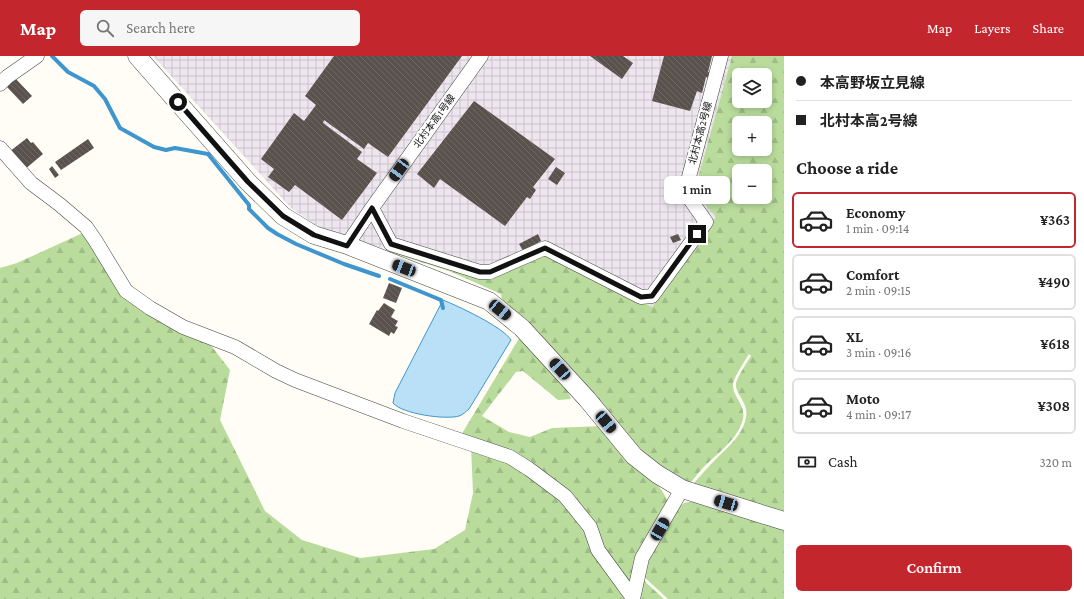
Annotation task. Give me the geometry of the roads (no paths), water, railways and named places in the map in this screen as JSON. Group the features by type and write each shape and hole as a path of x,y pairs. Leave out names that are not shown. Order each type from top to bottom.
{"street":[{"path":"0,84 7,77 37,56"},
{"path":"137,56 248,182 283,216 314,235 347,246 489,301 522,328 587,399 634,456 657,474 682,489 784,521"},
{"name":"北村本高1号線","path":"347,246 372,208 481,56"},
{"name":"北村本高2号線","path":"372,208 391,244 480,272 490,272 545,248 641,297 652,296 706,222 684,192 721,56"},
{"path":"0,148 31,183 86,227 126,290 150,308 183,327 234,347 295,380 403,421 510,457 529,469 565,496 590,527 598,550 633,599"},
{"path":"633,599 642,558 682,489"}],"water":[{"path":"443,300 490,323 511,340 469,409 463,414 453,417 435,417 414,413 398,407 393,403 395,393"}],"waterway":[{"path":"52,56 68,72 94,86 105,99 120,128 154,147 166,150 175,148 208,154 249,205 249,209 268,228 296,244 344,264 379,276"},
{"path":"390,279 441,300 443,308"}]}
